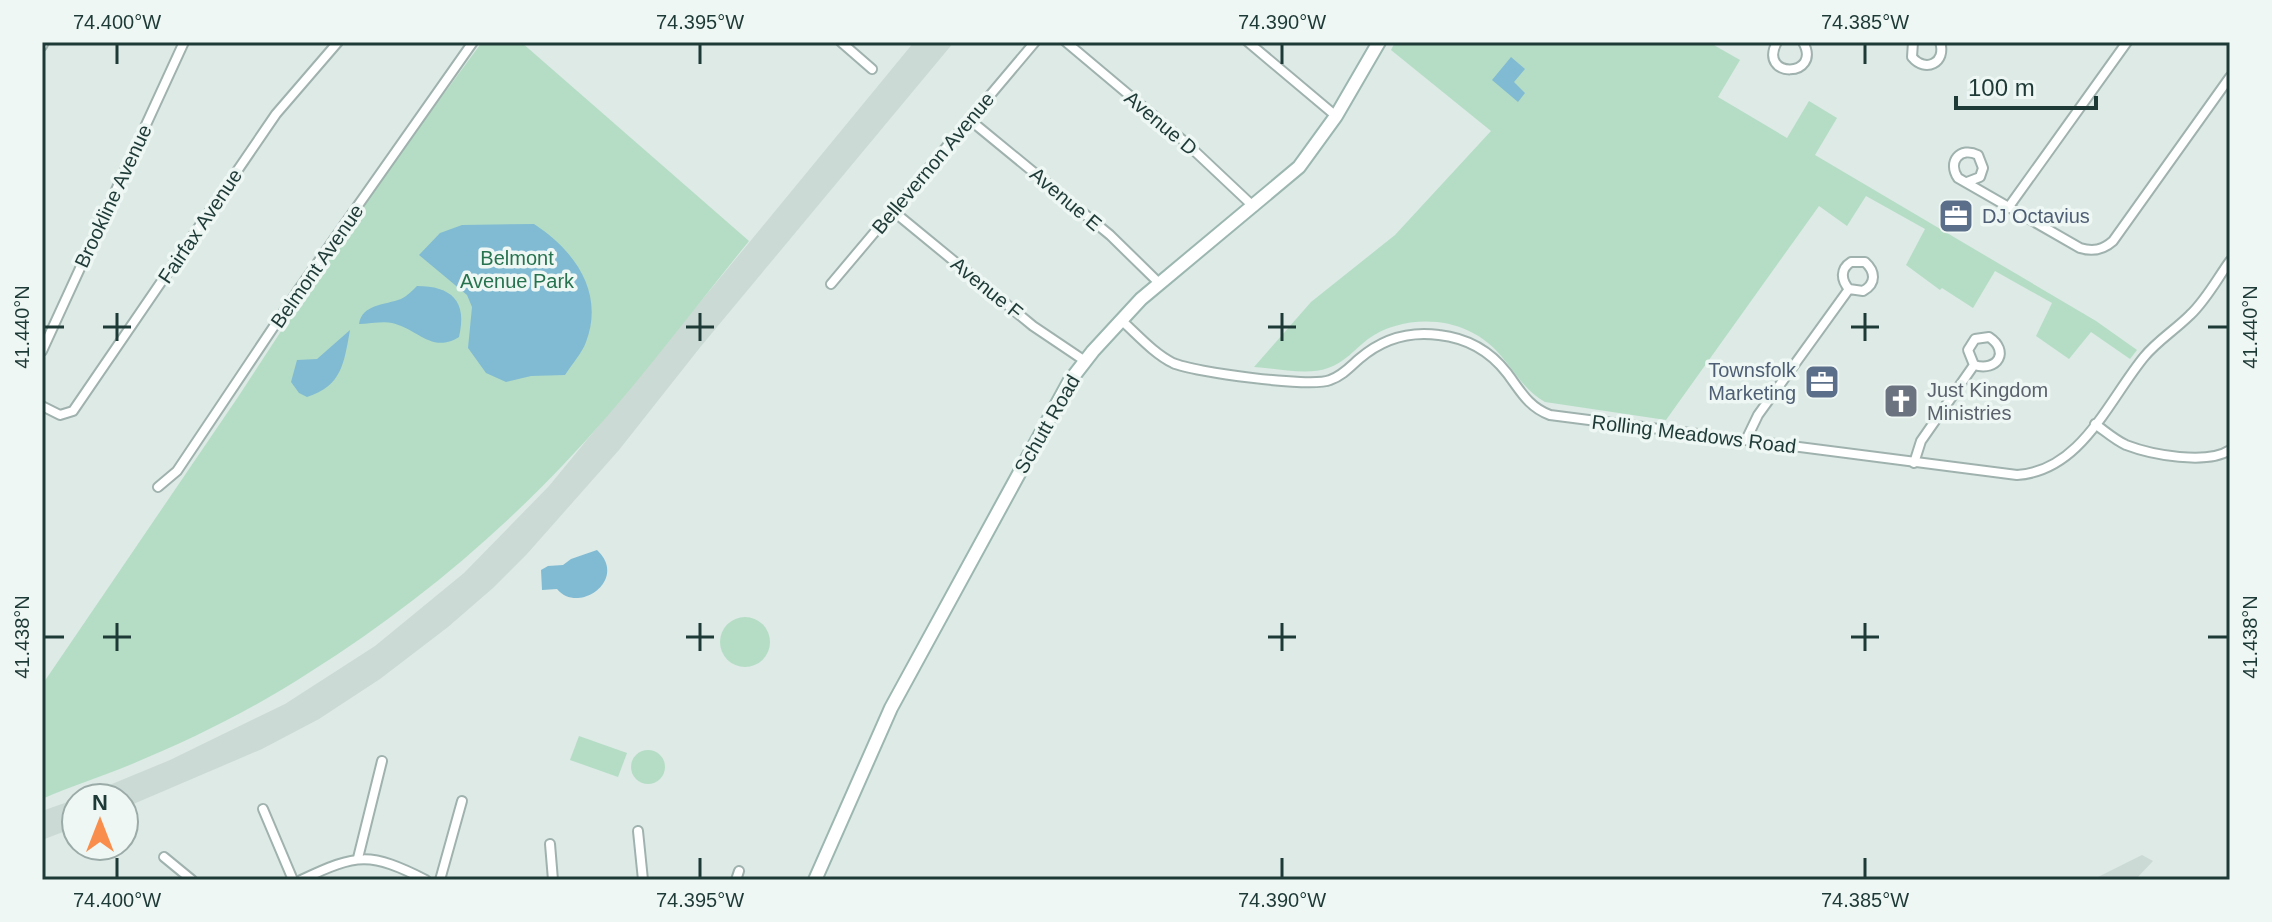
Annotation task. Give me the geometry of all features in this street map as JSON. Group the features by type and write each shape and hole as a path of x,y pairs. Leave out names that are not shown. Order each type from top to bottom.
{"street":[{"name":"Brookline Avenue","path":"42,351 184,42"},
{"name":"Fairfax Avenue","path":"42,406 57,414 73,411 276,114 338,42"},
{"name":"Belmont Avenue","path":"158,487 177,471 297,292 473,42"},
{"path":"841,42 872,69"},
{"name":"Bellevernon Avenue","path":"831,284 1035,42"},
{"name":"Avenue D","path":"1066,42 1185,142 1254,207"},
{"path":"1248,42 1336,116"},
{"name":"Schutt Road","path":"815,880 891,708 1043,427 1085,361 1159,283 1299,167 1336,116 1379,42"},
{"path":"1777,42 1773,49 1774,59 1780,67 1790,70 1805,62 1807,53 1803,42"},
{"path":"1913,42 1912,57 1926,66 1940,58 1943,50 1940,42"},
{"path":"2008,208 2127,42"},
{"path":"1967,182 2080,248 2093,251 2109,245 2230,77"},
{"name":"Avenue E","path":"970,120 1099,226 1159,283"},
{"name":"Avenue F","path":"893,211 1033,326 1085,361"},
{"name":"Rolling Meadows Road","path":"1121,320 1162,356 1181,366 1309,383 1334,378 1368,352 1390,340 1416,334 1444,336 1471,344 1492,357 1528,402 1543,412 1914,463 2001,474 2029,474 2055,465 2067,457 2144,356 2194,311 2230,261"},
{"path":"1746,440 1758,415 1849,289"},
{"path":"1914,463 1921,441 1974,365"},
{"path":"2095,424 2124,443 2148,450 2208,458 2230,450"},
{"path":"358,858 382,761"},
{"path":"440,880 462,801"},
{"path":"263,809 293,880"},
{"path":"638,831 643,880"},
{"path":"550,844 553,880"},
{"path":"164,857 192,880"},
{"path":"301,880 358,858 382,861 426,880"}],"shaded area":[{"path":"914,42 954,42 702,345 619,450 493,588 380,679 319,719 262,749 140,801 140,782 117,782 170,760 285,704 375,646 464,573 549,486"},
{"path":"60,805 60,833 42,840 42,811"},
{"path":"2142,855 2153,861 2135,880 2092,880"}],"green space":[{"name":"Belmont Avenue Park","path":"482,42 521,42 749,241 635,383 563,465 505,523 411,602 344,650 246,710 121,768 85,782 60,782 60,792 42,799 42,685 238,397 376,186"},
{"path":"1395,42 1712,42 1740,60 1718,97 1787,138 1809,101 1837,118 1815,155 2096,321 2137,350 2130,359 2091,332 2069,359 2036,336 2052,303 1995,271 1973,308 1942,288 1940,290 1906,265 1925,229 1866,196 1847,226 1819,206 1666,420 1545,402 1534,395 1493,347 1469,331 1444,323 1417,322 1391,327 1368,339 1339,363 1328,368 1301,371 1254,367 1311,302 1395,235 1491,131 1391,50"},
{"path":"745,617 763,624 770,642 763,660 745,667 727,660 720,642 727,624"},
{"path":"579,736 627,753 618,777 570,760"},
{"path":"648,750 660,755 665,767 660,779 648,784 636,779 631,767 636,755"}],"water":[{"path":"1511,57 1525,69 1514,82 1525,93 1518,102 1492,80"},
{"path":"534,224 562,246 582,274 592,306 591,324 584,346 565,375 531,376 506,382 486,373 468,348 472,307 467,295 419,255 440,233 462,225"},
{"path":"417,286 439,289 454,298 461,314 459,337 449,342 433,342 392,323 359,324 369,309 401,299"},
{"path":"350,330 343,363 334,380 328,387 307,397 299,393 291,382 297,360 317,359"},
{"path":"597,550 605,561 607,572 597,590 577,598 566,596 557,589 542,590 541,570 563,565"}],"place":[{"name":"DJ Octavius","path":"1956,216"},
{"name":"Townsfolk Marketing","path":"1822,382"},
{"name":"Just Kingdom Ministries","path":"1901,401"}]}
